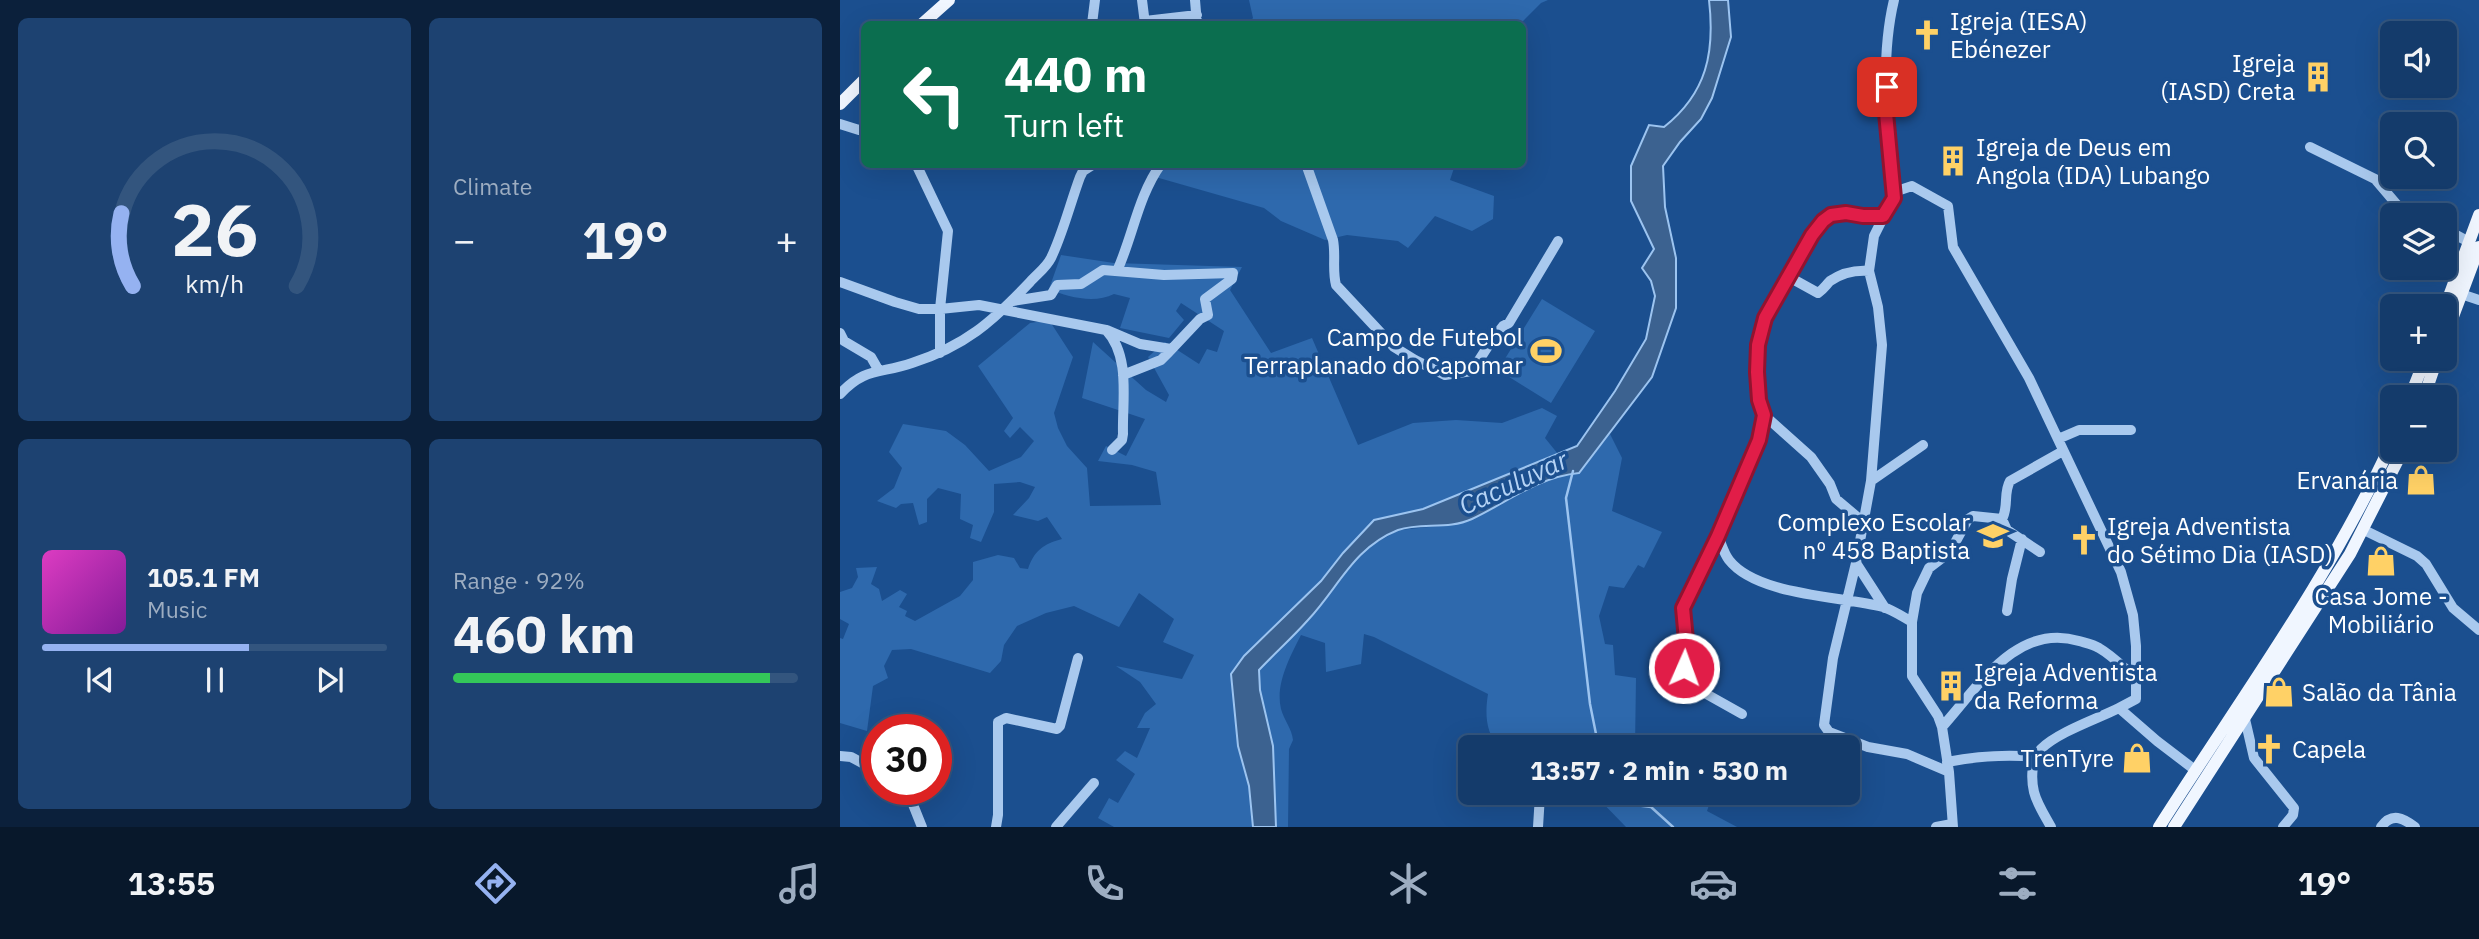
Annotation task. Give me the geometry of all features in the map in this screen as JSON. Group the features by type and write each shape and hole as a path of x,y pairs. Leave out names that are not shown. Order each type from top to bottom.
{"main road":[{"path":"925,21 949,0"},
{"path":"840,104 861,83"},
{"path":"2457,305 2474,245 2479,215"},
{"path":"2451,294 2474,245"},
{"path":"2159,827 2328,563 2382,462"},
{"path":"2174,827 2364,530 2397,462"}],"street":[{"path":"1092,21 1095,0"},
{"path":"1142,0 1145,21"},
{"path":"1195,0 1197,20"},
{"path":"1894,0 1889,18 1886,113 1894,198"},
{"path":"840,124 861,130"},
{"path":"2309,147 2375,179 2395,203"},
{"path":"918,168 948,231 940,309 940,353"},
{"path":"840,394 863,375 940,353 978,332 1004,310 1045,267 1080,177 1088,168"},
{"path":"1116,271 1141,202 1158,168"},
{"path":"1307,168 1333,240 1333,276 1336,285 1394,347 1437,372 1448,375 1472,371 1492,340 1503,326 1509,323 1558,241"},
{"path":"2036,757 1983,755 1948,767 1907,754 1868,747 1825,729 1824,725 1845,602 1856,563 1871,481 1882,345 1878,307 1869,271 1874,236 1900,190 1912,186 1948,206 1953,247 2029,378 2121,572 2133,615 2136,699 2059,737 2041,749 2036,757 2032,770 2034,792 2051,827"},
{"path":"1862,521 1836,499 1830,484 1811,457 1764,415 1757,380 1758,345 1765,318 1812,235 1831,215 1846,213 1883,216"},
{"path":"2457,236 2474,245"},
{"path":"1013,301 1051,295 1057,285 1081,284 1100,271 1164,275 1233,273 1232,279 1205,299 1208,315 1200,319 1161,360 1123,375"},
{"path":"1789,278 1818,293 1828,282 1848,272 1869,271"},
{"path":"840,282 919,309 979,305 1106,330 1140,344 1171,349"},
{"path":"2461,294 2479,300"},
{"path":"1106,330 1115,341 1123,375 1123,434 1122,440 1112,450"},
{"path":"840,333 844,341 871,357 879,371"},
{"path":"1742,714 1701,691 1684,668 1686,640 1683,608 1755,450 1764,415"},
{"path":"2058,439 2079,430 2131,430"},
{"path":"1871,481 1923,445"},
{"path":"2002,519 2010,481 2063,451"},
{"path":"1936,827 1952,826 1948,767 1938,716 1912,676 1912,622 1917,593 1929,568 1950,552 1968,519 1973,516 2002,519"},
{"path":"2002,519 2007,530 2040,552"},
{"path":"2364,530 2417,556 2426,564 2453,608 2479,629"},
{"path":"1718,536 1728,559 1757,581 1799,593 1885,608 1912,622"},
{"path":"2007,611 2022,539"},
{"path":"1856,563 1885,608"},
{"path":"1942,727 2009,653 2029,642 2062,636 2099,648 2137,679"},
{"path":"996,827 998,722 1006,718 1057,729 1078,658"},
{"path":"2119,708 2195,770"},
{"path":"2245,719 2254,758 2294,808 2293,815 2283,827"},
{"path":"840,756 851,757 861,762"},
{"path":"1056,827 1094,783"},
{"path":"913,805 922,827"},
{"path":"1538,827 1539,805"},
{"path":"2381,827 2386,820 2395,817 2404,819 2415,827"}],"shaded area":[{"path":"1249,0 1548,0 1541,3 1523,21 1250,21 1253,18"},
{"path":"1158,168 1454,168 1450,180 1494,196 1493,219 1472,231 1435,216 1408,248 1398,241 1347,235 1325,240 1281,221 1264,208 1152,176"},
{"path":"1061,255 1114,263 1242,267 1230,290 1271,353 1312,338 1358,445 1413,423 1456,420 1502,423 1542,408 1557,416 1545,438 1558,454 1423,509 1374,520 1321,581 1244,656 1238,746 1249,786 1253,827 1114,827 1098,818 1109,798 1118,803 1135,774 1116,760 1125,751 1137,758 1150,728 1137,728 1145,713 1156,704 1140,682 1116,666 1182,679 1194,655 1163,642 1174,619 1139,593 1119,627 1074,606 1046,613 1017,626 1004,645 1001,661 990,673 911,649 892,650 884,666 888,678 873,686 869,714 861,714 861,729 840,723 840,638 843,639 849,624 840,619 840,592 852,588 858,577 856,568 877,567 871,584 879,589 882,601 900,590 907,594 899,607 907,611 905,616 915,621 960,596 973,580 973,562 998,555 1014,558 1020,568 1028,569 1040,549 1062,539 1047,517 1038,521 1013,515 1035,487 1020,482 994,484 994,512 981,542 970,538 973,525 960,519 961,494 938,488 927,499 927,522 919,525 913,503 901,504 896,508 877,501 894,488 902,468 889,452 903,424 946,431 965,445 989,471 1021,457 1034,441 1020,427 1010,438 1004,431 1013,418 978,366 1030,323 1049,320 1073,357 1054,413 1067,446 1087,468 1090,506 1161,505 1156,472 1132,465 1098,461 1106,446 1126,456 1145,419 1082,398 1093,342 1146,390 1166,402 1169,395 1148,357 1165,342 1199,364 1207,349 1217,352 1224,331 1181,303 1176,311 1184,320 1169,338 1120,328 1130,298 1114,294 1098,299 1081,298 1049,289"},
{"name":"Campo de Futebol Terraplanado do Capomar","path":"1542,299 1595,331 1551,403 1498,370"},
{"path":"1610,434 1622,458 1612,511 1662,532 1644,568 1638,565 1624,588 1609,586 1599,616 1605,644 1613,645 1615,675 1636,678 1635,735 1492,735 1487,723 1488,694 1364,634 1361,664 1326,672 1325,643 1301,635 1292,652 1280,690 1281,709 1293,740 1289,749 1288,827 1276,827 1273,746 1260,690 1259,670 1363,550 1399,530 1460,524 1501,505 1531,486 1561,475 1579,473"},
{"path":"1605,805 1709,805 1707,811 1737,827 1626,827"}],"water":[{"name":"Caculuvar","path":"1709,0 1728,0 1731,37 1712,98 1701,119 1663,166 1665,207 1676,258 1676,308 1652,377 1579,473 1550,479 1463,522 1398,530 1369,547 1348,569 1308,620 1259,670 1260,690 1273,746 1276,827 1253,827 1249,786 1238,746 1231,674 1244,656 1321,581 1374,520 1423,509 1577,446 1615,391 1646,339 1655,296 1651,281 1642,268 1654,249 1631,201 1631,166 1649,125 1664,127 1679,114 1699,86 1709,54 1711,37"}],"waterway":[{"name":"Caculuvar","path":"1573,471 1566,498 1590,704 1596,735"},
{"path":"1635,805 1651,807 1673,827"}],"place":[{"name":"Igreja (IESA) Ebénezer","path":"1927,35"},
{"name":"Igreja (IASD) Creta","path":"2318,77"},
{"name":"Igreja de Deus em Angola (IDA) Lubango","path":"1953,161"},
{"name":"Campo de Futebol Terraplanado do Capomar","path":"1546,351"},
{"name":"Ervanária","path":"2421,480"},
{"name":"Complexo Escolar nº 458 Baptista","path":"1993,536"},
{"name":"Igreja Adventista do Sétimo Dia (IASD)","path":"2084,540"},
{"name":"Casa Jome - Mobiliário","path":"2381,561"},
{"name":"Igreja Adventista da Reforma","path":"1951,686"},
{"name":"Salão da Tânia","path":"2279,692"},
{"name":"Capela","path":"2269,749"},
{"name":"TrenTyre","path":"2137,758"}],"route":[{"path":"1684,668 1686,633 1682,619 1683,608 1718,536 1759,440 1764,415 1759,400 1758,345 1765,318 1812,235 1823,221 1831,215 1846,213 1883,216 1894,198 1886,113 1887,87"}]}
